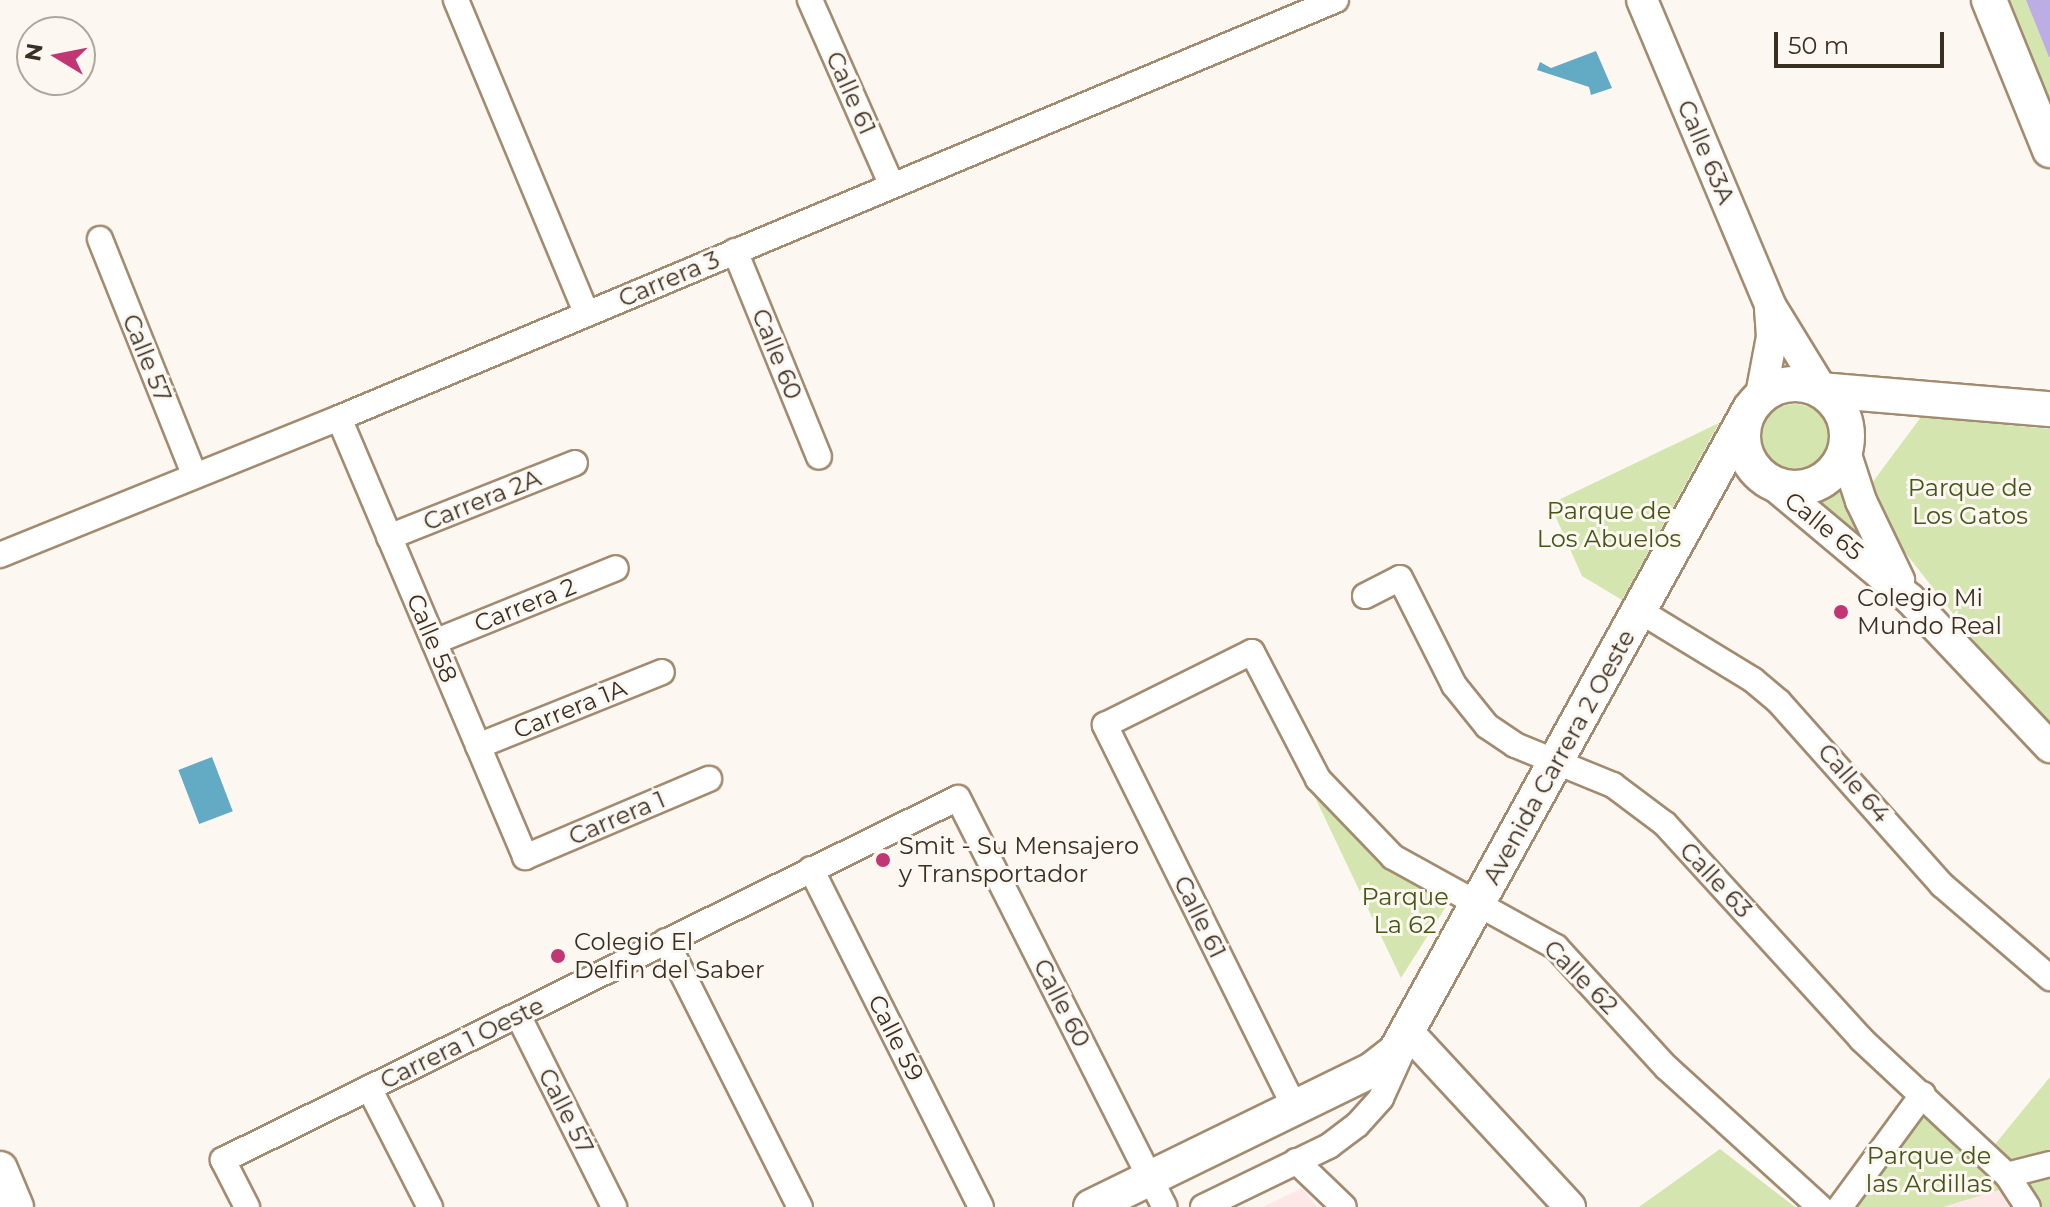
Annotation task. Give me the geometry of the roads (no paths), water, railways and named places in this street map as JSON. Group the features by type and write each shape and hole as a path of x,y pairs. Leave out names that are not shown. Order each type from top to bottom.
{"main road":[{"path":"1989,0 2050,150"},
{"path":"1766,480 1743,443 1756,402 1791,383 1822,390 2050,409"},
{"path":"1822,390 1845,417 1847,443"},
{"path":"1710,482 1766,480 1808,487 1837,468 1847,443 1874,413 1917,398"},
{"name":"Avenida Carrera 2 Oeste","path":"1091,1207 1158,1193 1295,1108 1383,1063 1409,1033 1756,402"},
{"path":"0,1169 16,1207"}],"street":[{"path":"456,0 587,314"},
{"name":"Calle 61","path":"810,0 892,186"},
{"name":"Carrera 3","path":"0,555 339,418 892,186 1279,11 1336,0"},
{"name":"Calle 63A","path":"1642,0 1770,305 1822,390"},
{"name":"Calle 57","path":"100,239 195,476"},
{"name":"Calle 60","path":"735,251 819,457"},
{"name":"Calle 63A","path":"1756,402 1772,337 1770,305"},
{"name":"Calle 58","path":"339,418 525,857"},
{"name":"Calle 65","path":"1847,443 1861,501 1910,599"},
{"name":"Carrera 2A","path":"389,537 575,463"},
{"name":"Calle 65","path":"1766,480 1910,599 2050,747"},
{"name":"Carrera 2","path":"434,642 616,568"},
{"name":"Calle 63","path":"1365,596 1400,578 1467,704 1515,745 1613,785 1665,824 1861,1039 2007,1175 2028,1207"},
{"name":"Calle 64","path":"1640,611 1753,680 1779,702 1942,885 2050,978"},
{"name":"Calle 61","path":"1252,652 1105,725 1295,1108"},
{"name":"Calle 62","path":"1252,652 1318,779 1402,864 1480,903 1556,947 1666,1067 1820,1207"},
{"name":"Carrera 1A","path":"478,746 662,672"},
{"name":"Carrera 1","path":"525,857 709,779"},
{"name":"Calle 60","path":"958,798 1158,1193"},
{"name":"Carrera 1 Oeste","path":"247,1207 223,1160 958,798"},
{"name":"Calle 59","path":"811,869 981,1207"},
{"path":"666,941 800,1207"},
{"name":"Calle 57","path":"518,1015 614,1207"},
{"path":"1409,1033 1570,1207"},
{"name":"Avenida Carrera 2 Oeste","path":"1203,1207 1329,1146 1381,1098 1409,1033"},
{"path":"369,1088 430,1207"},
{"path":"1840,1207 1923,1094"},
{"path":"1296,1161 1344,1207"},
{"path":"2007,1175 2050,1164"}],"water":[{"path":"1596,51 1612,88 1591,95 1589,87 1537,70 1540,62 1551,68"},
{"path":"212,757 233,811 199,824 178,770"}],"place":[{"name":"Colegio Mi Mundo Real","path":"1841,612"},
{"name":"Smit - Su Mensajero y Transportador","path":"883,860"},
{"name":"Colegio El Delfin del Saber","path":"558,956"}],"park label":[{"name":"Parque de Los Gatos","path":"1970,502"},
{"name":"Parque de Los Abuelos","path":"1609,525"},
{"name":"Parque La 62","path":"1405,911"},
{"name":"Parque de las Ardillas","path":"1929,1170"}]}
